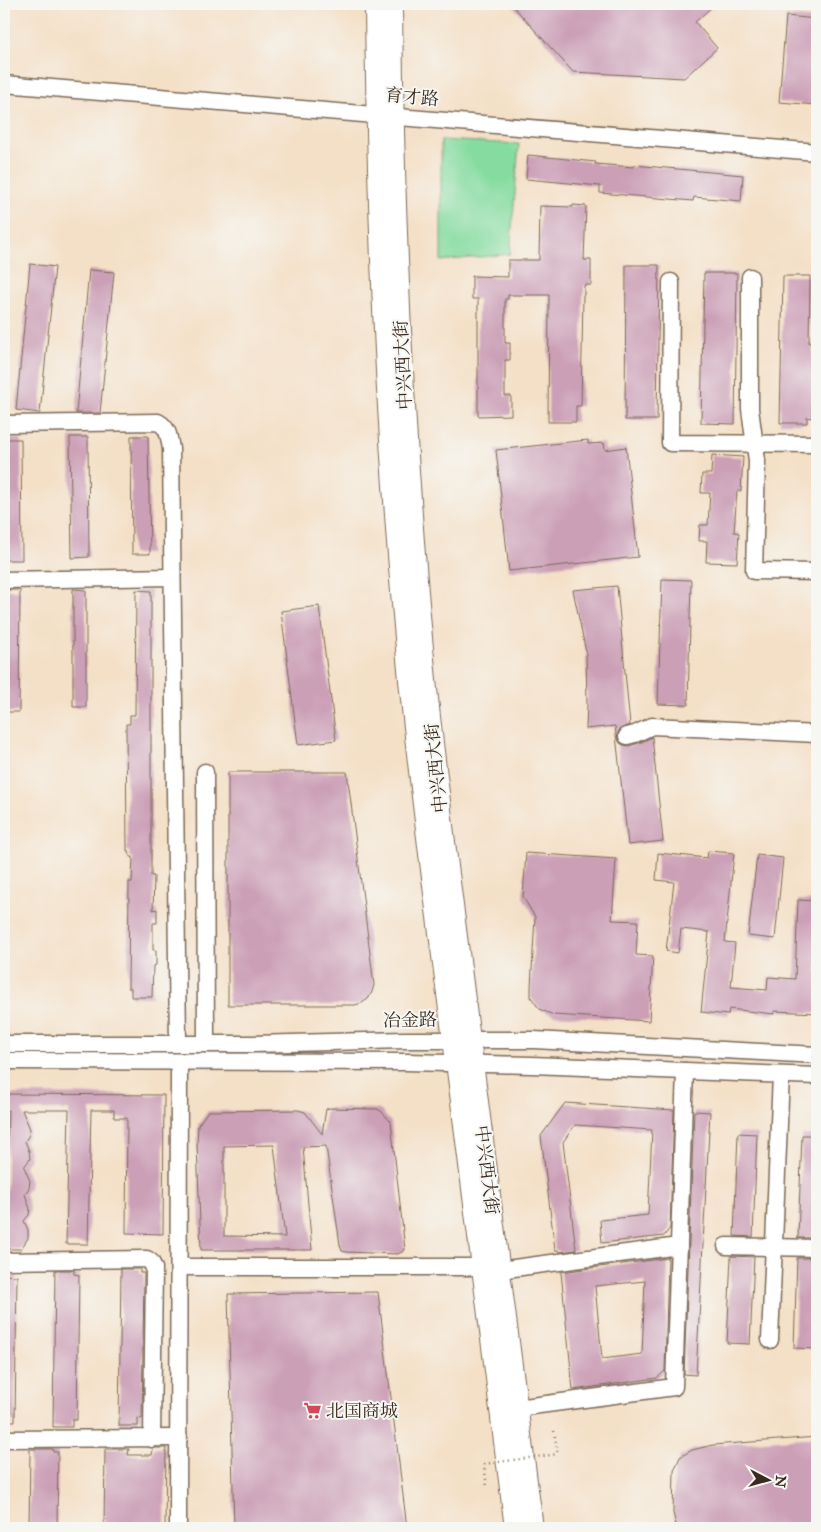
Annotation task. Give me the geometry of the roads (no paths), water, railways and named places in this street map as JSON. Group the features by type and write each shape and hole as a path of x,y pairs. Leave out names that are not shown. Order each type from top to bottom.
{"main road":[{"name":"中兴西大街","path":"375,4 385,115 419,599 434,758 450,889 461,1040 491,1268 516,1528"},
{"name":"中兴西大街","path":"385,115 392,4"},
{"name":"中兴西大街","path":"491,1268 517,1408 533,1528"}],"street":[{"name":"育才路","path":"4,84 817,152"},
{"path":"750,277 750,409 757,461 754,571 817,572"},
{"path":"671,282 670,443 817,444"},
{"path":"4,424 158,422 168,431 170,448 178,1044"},
{"path":"4,580 172,577"},
{"path":"627,736 652,726 817,734"},
{"path":"205,772 206,1044"},
{"name":"冶金路","path":"4,1044 206,1044 534,1040 817,1055"},
{"path":"4,1062 464,1063 817,1076"},
{"path":"178,1528 179,1062"},
{"path":"517,1408 674,1387 685,1071"},
{"path":"770,1340 781,1075"},
{"path":"179,1267 491,1268 679,1246"},
{"path":"726,1246 817,1248"},
{"path":"4,1260 147,1260 151,1262 154,1268 152,1439"},
{"path":"4,1439 179,1438"}],"place":[{"name":"北国商城","path":"312,1411"}]}
